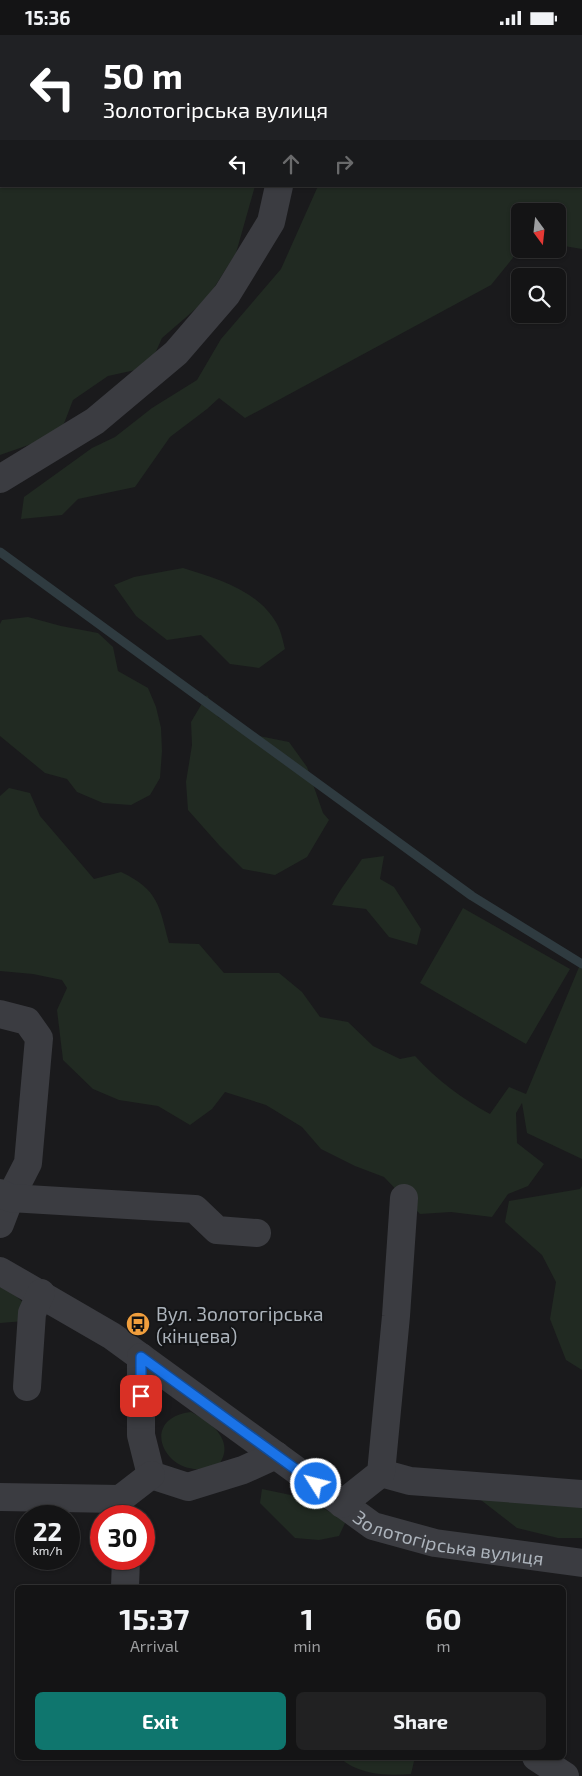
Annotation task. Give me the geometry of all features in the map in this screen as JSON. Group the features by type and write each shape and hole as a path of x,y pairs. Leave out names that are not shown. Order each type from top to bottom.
{"street":[{"path":"0,479 95,421 176,353 227,294 271,222 279,187"},
{"path":"0,1013 28,1021 39,1038 28,1163 5,1195 0,1224"},
{"path":"5,1195 195,1209 217,1230 257,1233"},
{"path":"342,1504 381,1473 396,1316 404,1197"},
{"name":"Золотогірська вулиця","path":"0,1271 112,1335 373,1526 435,1543 582,1563"},
{"path":"27,1387 32,1313 41,1293"},
{"path":"141,1357 141,1435 151,1475"},
{"path":"151,1475 188,1487 243,1469 276,1455"},
{"path":"381,1473 410,1481 582,1494"},
{"path":"126,1505 151,1475"},
{"path":"0,1497 90,1505"},
{"path":"125,1585 126,1570"},
{"path":"541,1760 565,1776"}],"shaded area":[{"path":"0,187 255,187 236,253 207,299 162,338 149,367 108,376 73,400 60,434 0,455"},
{"path":"318,187 582,187 582,249 566,246 566,203 511,203 511,258 513,258 491,285 245,418 219,398 170,437 135,487 78,499 62,515 21,519 24,497 92,448 115,437 152,408 197,380 221,339 281,269"},
{"path":"183,568 236,587 259,602 277,624 285,649 259,668 230,664 201,635 167,640 136,616 114,585 134,577"},
{"path":"28,617 98,633 113,647 118,671 148,688 156,707 161,728 162,751 160,778 150,795 131,805 103,803 77,792 67,779 45,773 0,736 0,624 2,620"},
{"path":"207,695 218,717 244,733 289,742 307,767 323,813 329,820 307,857 275,875 243,869 188,810 186,782 192,745 191,722"},
{"path":"9,788 30,793 40,816 94,879 121,872 143,885 156,900 169,943 199,944 224,973 279,973 302,992 320,1017 348,1022 373,1046 400,1059 415,1056 450,1088 490,1114 509,1087 526,1094 582,960 582,1159 527,1133 522,1103 516,1113 517,1143 544,1164 528,1186 508,1194 492,1217 451,1212 420,1214 384,1177 355,1166 321,1149 302,1127 266,1105 225,1092 212,1109 190,1125 158,1106 119,1100 93,1089 63,1060 57,1010 67,988 62,980 33,974 0,971 0,796"},
{"path":"384,856 380,879 394,887 421,929 417,945 389,937 366,909 332,905 362,859"},
{"path":"463,908 570,969 526,1044 420,983"},
{"path":"582,1186 582,1370 566,1360 550,1319 556,1282 542,1255 505,1222 509,1201 580,1189"},
{"path":"0,1287 10,1291 25,1304 25,1321 0,1323"},
{"path":"191,1412 212,1426 222,1439 224,1454 220,1463 202,1469 186,1467 174,1461 165,1450 161,1438 164,1427 173,1417"},
{"path":"262,1489 305,1498 346,1521 339,1536 319,1540 295,1538 260,1503"},
{"path":"477,1497 582,1498 582,1538 558,1538 517,1528"},
{"path":"343,1760 414,1760 411,1774 392,1775 374,1773 348,1764"}],"waterway":[{"path":"0,552 472,896 582,964"}],"place":[{"name":"Вул. Золотогірська (кінцева)","path":"138,1324"}],"route":[{"path":"141,1396 141,1357 316,1484"}]}
